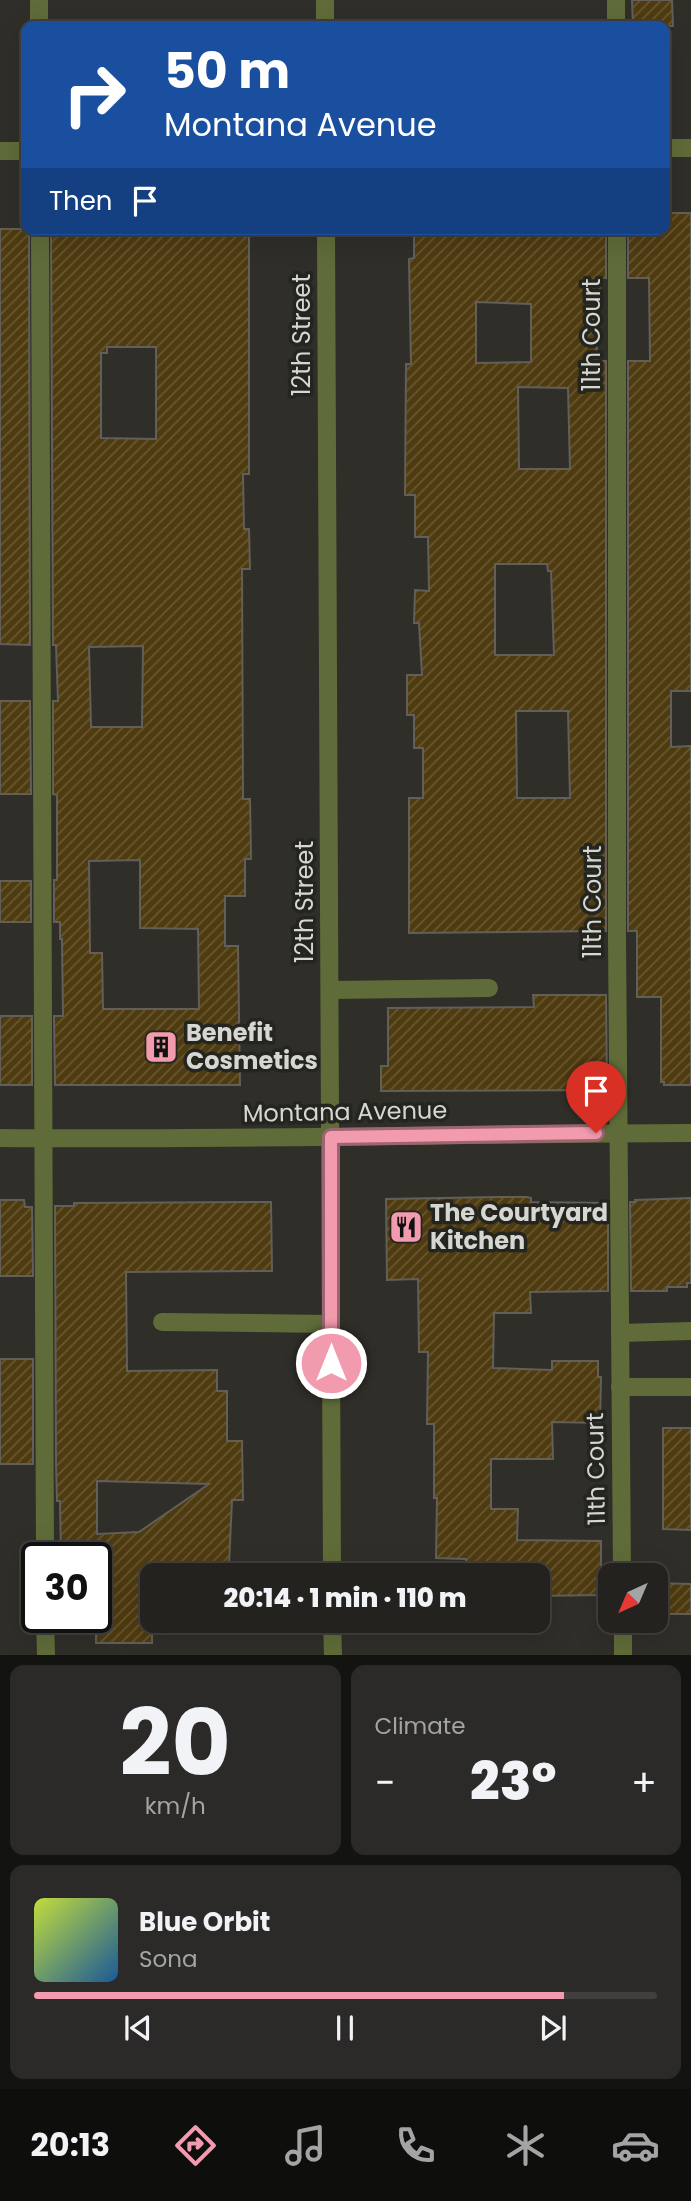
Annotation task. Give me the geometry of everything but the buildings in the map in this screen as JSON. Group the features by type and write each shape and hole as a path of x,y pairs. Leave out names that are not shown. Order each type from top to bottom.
{"street":[{"path":"39,0 39,21"},
{"path":"325,0 325,21"},
{"path":"616,0 616,21"},
{"path":"670,148 691,148"},
{"path":"0,151 21,151"},
{"path":"40,235 45,1542"},
{"name":"12th Street","path":"326,235 332,1563"},
{"name":"11th Court","path":"617,235 617,923 622,1563"},
{"path":"330,990 489,988"},
{"name":"Montana Avenue","path":"0,1138 197,1139 691,1133"},
{"path":"162,1322 331,1324"},
{"path":"620,1333 691,1332"},
{"path":"620,1387 691,1387"},
{"path":"45,1633 46,1655"},
{"path":"332,1633 333,1655"},
{"path":"623,1633 623,1655"}],"place":[{"name":"Benefit Cosmetics","path":"161,1047"},
{"name":"The Courtyard Kitchen","path":"406,1227"}],"route":[{"path":"331,1363 331,1137 596,1133"}]}
